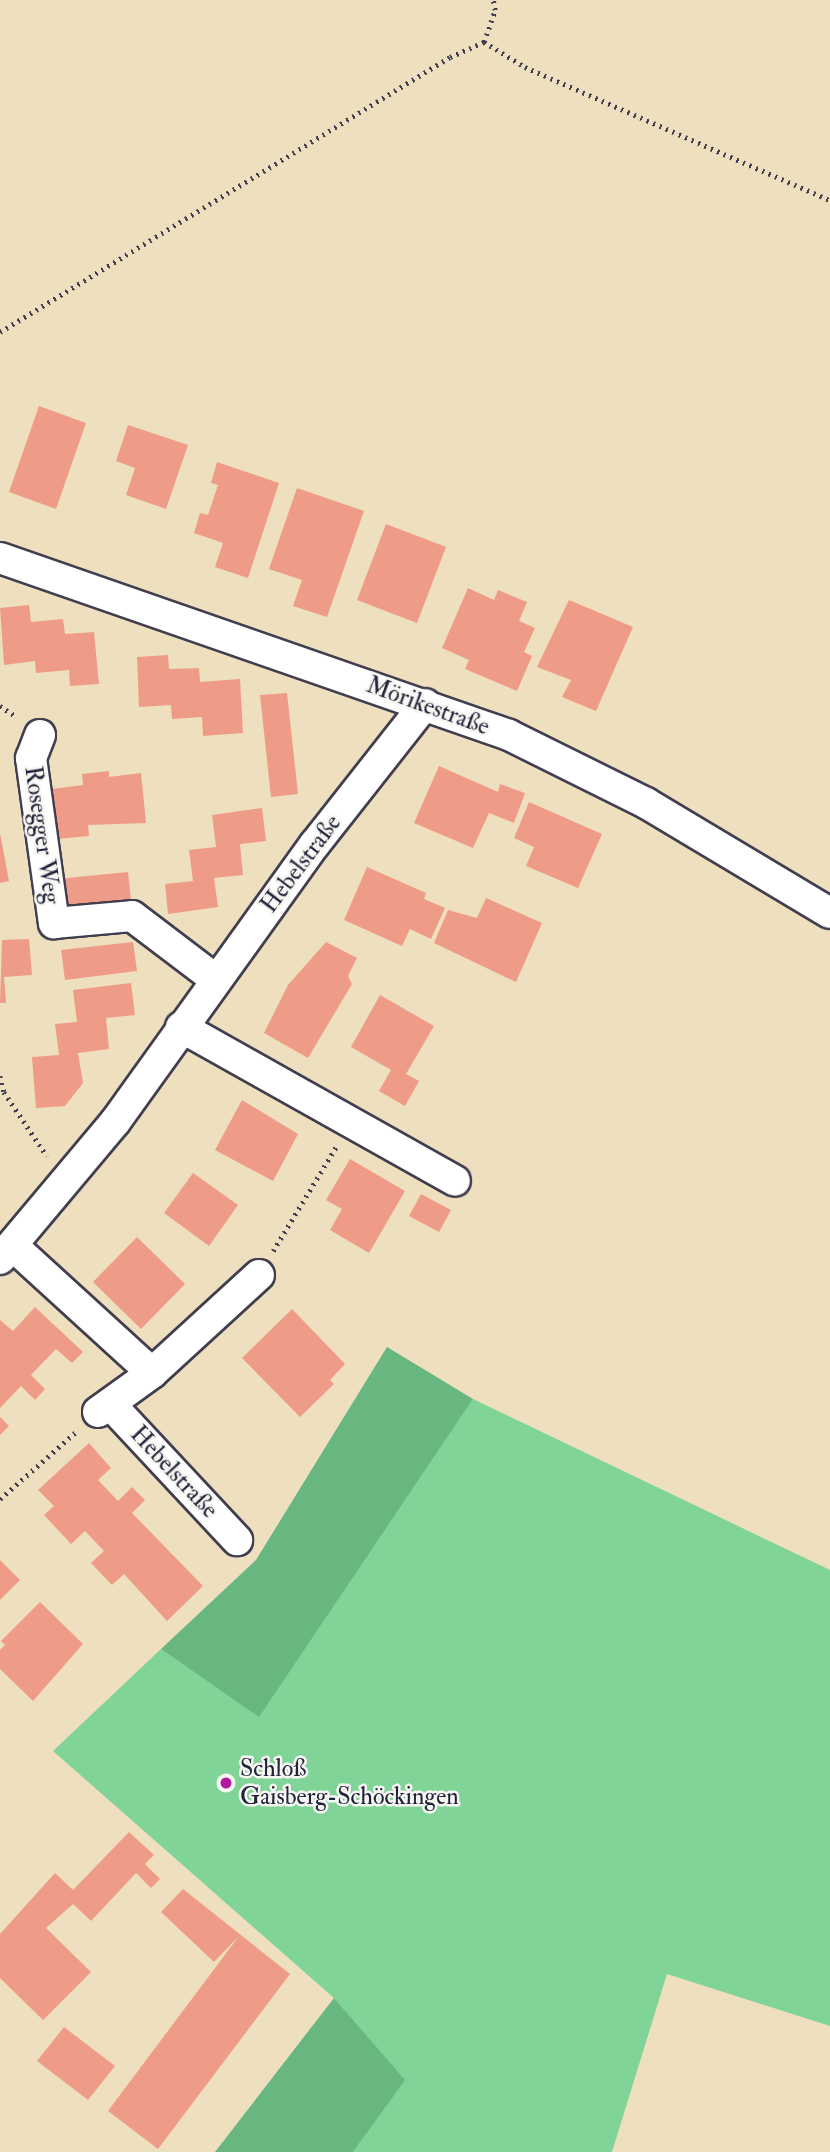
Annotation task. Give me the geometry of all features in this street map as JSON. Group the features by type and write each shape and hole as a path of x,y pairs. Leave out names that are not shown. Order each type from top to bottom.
{"street":[{"name":"Mörikestraße","path":"0,558 509,735 598,776 830,913"},
{"name":"Hebelstraße","path":"152,1373 6,1252 69,1180 215,979 425,704"},
{"name":"Rosegger Weg","path":"40,735 30,758 54,923 132,916 215,979"},
{"path":"181,1027 455,1181"},
{"name":"Hebelstraße","path":"237,1540 104,1408 152,1373 258,1275"}],"path":[{"path":"0,332 450,57 484,42 495,10 493,0"},
{"path":"484,42 524,67 830,200"},
{"path":"0,1076 4,1092 49,1159 69,1180"},
{"path":"258,1275 351,1122"},
{"path":"0,1499 104,1408"}],"green space":[{"path":"387,1347 473,1399 259,1717 161,1649 256,1560"},
{"path":"473,1399 830,1570 830,2026 667,1974 612,2152 353,2152 404,2080 334,1998 53,1751 161,1649 259,1716"},
{"path":"334,1998 405,2080 353,2152 215,2152"}],"building":[{"path":"39,406 86,423 56,509 9,492"},
{"path":"128,425 188,445 166,509 126,495 135,468 116,461"},
{"path":"217,462 279,483 248,578 215,567 223,543 194,533 200,513 208,515 218,485 211,483"},
{"path":"297,488 364,511 327,617 293,606 302,580 269,569"},
{"path":"386,524 446,547 417,623 357,600"},
{"path":"468,588 494,600 498,590 527,602 519,621 535,628 524,652 532,656 517,691 465,669 469,660 442,648"},
{"path":"569,600 633,627 596,711 562,697 571,680 537,667"},
{"path":"29,605 31,622 63,619 65,634 94,632 99,684 70,686 69,670 36,673 35,661 4,665 0,608"},
{"path":"168,655 169,669 199,668 200,682 240,679 243,733 203,736 202,717 172,719 171,705 139,707 137,657"},
{"path":"287,693 298,794 271,797 260,695"},
{"path":"439,766 498,792 500,784 525,793 514,823 489,813 473,848 414,823"},
{"path":"109,771 109,777 141,773 146,823 88,825 89,836 57,839 52,789 83,785 82,774"},
{"path":"529,802 602,834 578,888 526,866 534,847 514,838"},
{"path":"262,808 266,841 240,844 243,875 214,878 218,907 168,914 165,884 193,881 189,850 216,847 212,815"},
{"path":"0,833 9,881 0,883"},
{"path":"367,867 426,893 424,899 445,908 431,939 410,929 402,946 344,920"},
{"path":"128,872 131,900 60,906 57,879"},
{"path":"486,898 542,923 516,982 434,943 448,910 477,918"},
{"path":"29,939 32,975 4,977 6,1003 0,1003 2,940"},
{"path":"133,942 137,971 65,980 61,950"},
{"path":"326,942 357,958 348,976 352,984 308,1058 264,1033 288,985"},
{"path":"131,983 135,1015 106,1018 109,1049 78,1053 83,1083 65,1106 36,1108 32,1057 59,1055 55,1024 77,1022 73,990"},
{"path":"380,995 434,1026 406,1074 419,1081 405,1106 379,1091 391,1070 351,1047"},
{"path":"242,1100 298,1134 273,1181 215,1150"},
{"path":"350,1159 405,1191 369,1253 330,1230 342,1209 326,1200"},
{"path":"193,1173 238,1205 209,1246 164,1213"},
{"path":"421,1194 451,1210 439,1232 409,1216"},
{"path":"137,1237 185,1284 141,1329 93,1282"},
{"path":"35,1307 83,1352 72,1363 56,1349 31,1375 45,1389 35,1400 21,1386 0,1408 0,1320 13,1331"},
{"path":"292,1309 345,1364 330,1380 334,1384 300,1417 242,1358"},
{"path":"0,1417 9,1426 0,1435"},
{"path":"89,1443 111,1468 98,1480 118,1501 132,1487 145,1500 132,1513 203,1586 167,1621 124,1574 112,1585 91,1563 104,1551 85,1531 71,1544 44,1515 54,1506 38,1490"},
{"path":"0,1560 20,1580 0,1600"},
{"path":"40,1602 83,1644 33,1701 0,1669 0,1650 5,1645 1,1641"},
{"path":"129,1832 154,1855 145,1864 160,1879 151,1888 136,1873 91,1921 73,1904 46,1928 91,1972 43,2020 0,1978 0,1934 55,1873 73,1890"},
{"path":"183,1889 290,1974 158,2149 108,2111 239,1936 214,1962 161,1912"},
{"path":"64,2027 115,2066 88,2100 37,2061"}],"place":[{"name":"Schloß Gaisberg-Schöckingen","path":"226,1783"}]}
